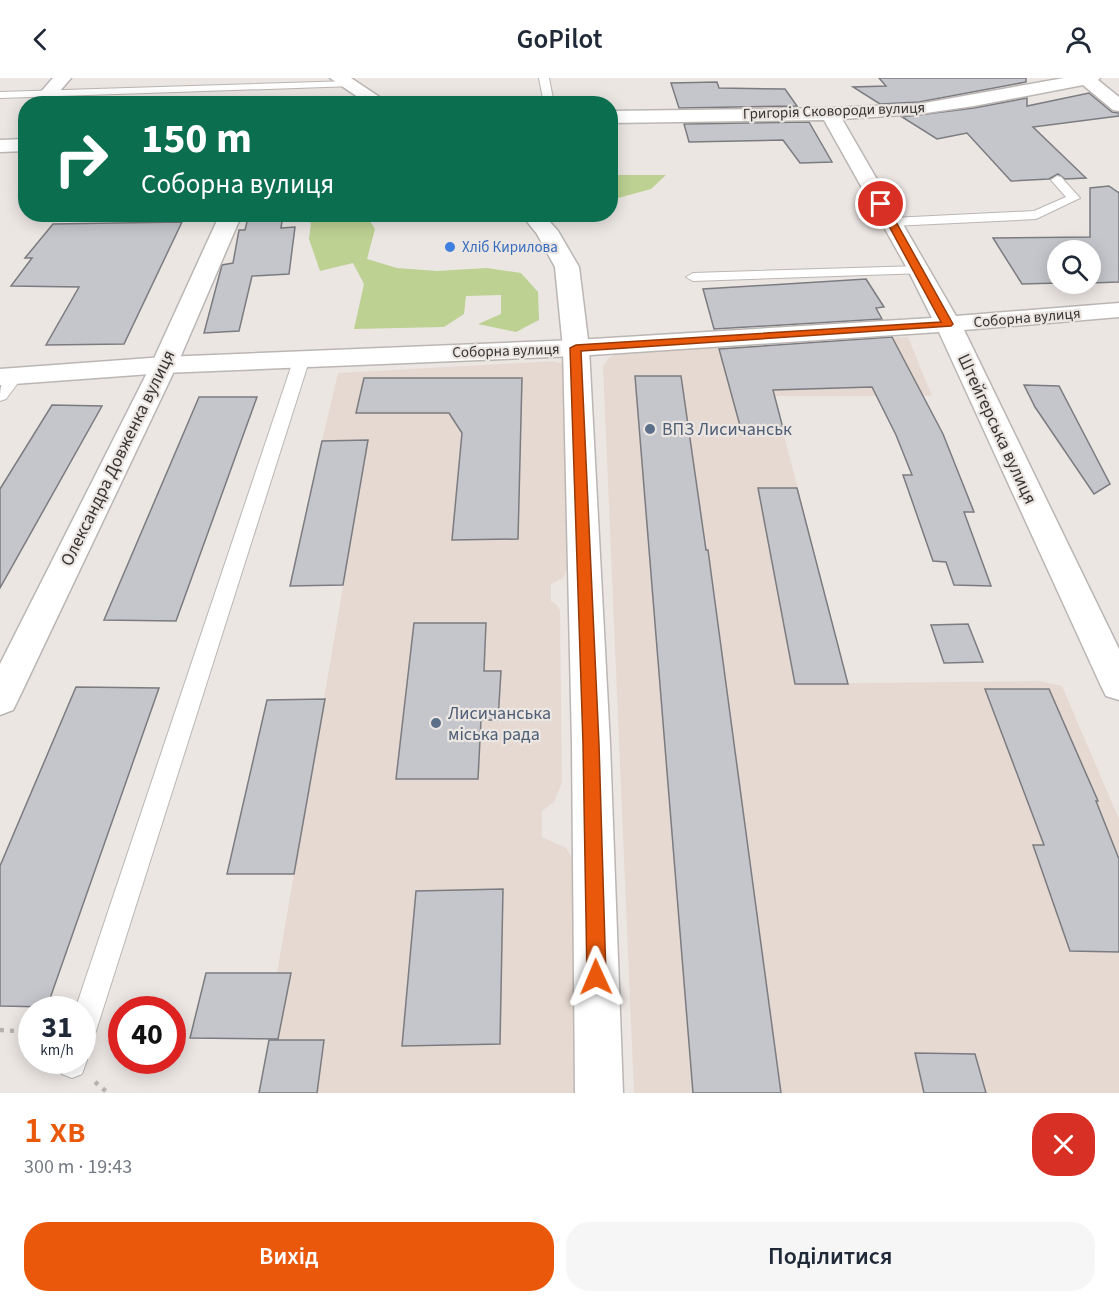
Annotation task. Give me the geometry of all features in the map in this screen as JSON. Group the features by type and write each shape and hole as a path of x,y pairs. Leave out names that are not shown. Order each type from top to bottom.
{"street":[{"path":"48,94 62,78"},
{"path":"1087,78 1119,106"},
{"name":"Григорія Сковороди вулиця","path":"618,117 830,114 920,109 974,101 1087,78"},
{"path":"344,81 368,96"},
{"name":"Штейгерська вулиця","path":"830,114 920,270 948,324 1119,687"},
{"path":"0,146 18,146"},
{"name":"Олександра Довженка вулиця","path":"0,700 164,365 227,222"},
{"path":"539,222 547,231 567,267 576,348 591,744 599,1093"},
{"name":"Соборна вулиця","path":"7,376 302,358 576,348 948,324 1119,310"}],"lane":[{"path":"544,78 547,96"},
{"path":"0,95 344,81"},
{"path":"892,222 1036,215 1074,198 1058,180"},
{"path":"693,277 920,270"},
{"path":"93,996 302,358"},
{"path":"0,396 7,376"}],"path":[{"path":"0,1030 18,1031"}],"shaded area":[{"path":"908,337 932,396 774,396 848,683 1040,681 1062,686 1119,819 1119,1093 634,1093 603,366 609,358 620,352"},
{"path":"553,361 565,367 568,566 563,578 551,584 551,601 560,611 562,783 554,802 542,811 542,837 566,848 573,859 575,1093 317,1093 324,1040 278,1040 291,973 277,973 368,441 322,441 338,373"}],"green space":[{"path":"618,175 666,175 651,189 618,198"},
{"path":"310,222 370,222 375,229 367,259 397,268 437,271 487,268 521,273 538,292 539,320 516,332 478,324 501,314 501,295 466,296 464,314 444,327 354,329 364,284 353,263 320,271 309,239"}],"building":[{"path":"879,78 1026,78 1026,82 919,102 880,104 853,87 886,86"},
{"path":"717,82 719,88 785,89 797,106 679,108 671,83"},
{"path":"1089,93 1112,112 1119,113 1119,116 1033,127 1086,178 1065,179 1058,174 1049,179 1011,181 967,133 937,139 902,117 974,108 1027,98 1027,106"},
{"path":"809,122 832,162 800,163 783,140 689,142 684,124"},
{"path":"1109,186 1119,193 1119,282 1101,283 1101,240 1047,240 1047,283 1022,284 993,238 1090,237 1090,188"},
{"path":"182,222 124,344 46,345 79,287 11,286 32,258 25,258 53,224"},
{"path":"247,222 282,222 281,228 295,227 289,274 252,276 239,331 204,333 222,265 233,263 239,230 245,230"},
{"path":"866,279 884,307 876,308 882,319 714,329 703,289"},
{"path":"892,337 943,434 974,512 964,512 991,586 954,585 946,562 933,561 903,475 912,475 896,435 872,387 773,390 784,432 742,433 719,349"},
{"path":"635,376 681,376 706,550 708,550 781,1093 693,1093"},
{"path":"364,378 522,378 518,539 452,540 462,433 449,413 356,413"},
{"path":"1024,385 1059,386 1110,484 1094,494 1035,407"},
{"path":"199,397 257,397 176,621 104,620"},
{"path":"52,405 102,406 0,588 0,489"},
{"path":"368,440 343,585 290,586 322,441"},
{"path":"758,488 797,488 848,684 795,684"},
{"path":"414,623 486,623 484,671 501,671 498,720 481,720 478,779 396,779"},
{"path":"968,624 983,662 944,663 931,625"},
{"path":"76,687 159,688 51,996 18,996 18,1006 0,1006 0,866"},
{"path":"985,689 1049,689 1098,801 1096,801 1119,859 1119,952 1070,951 1033,845 1044,845"},
{"path":"325,699 294,874 227,874 267,700"},
{"path":"503,889 500,1044 402,1046 416,891"},
{"path":"206,973 291,973 278,1039 190,1038"},
{"path":"269,1040 324,1040 317,1093 259,1093"},
{"path":"915,1053 975,1054 986,1093 924,1093"}],"place":[{"name":"Хліб Кирилова","path":"450,247"},
{"name":"ВПЗ Лисичанськ","path":"650,429"},
{"name":"Лисичанська міська рада","path":"436,723"}],"route":[{"path":"596,977 591,744 576,348 948,324 920,270 881,204"}]}
